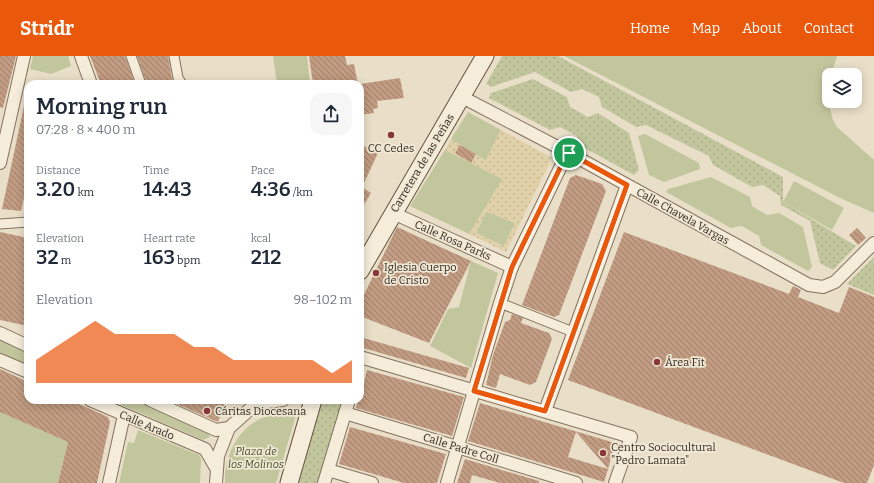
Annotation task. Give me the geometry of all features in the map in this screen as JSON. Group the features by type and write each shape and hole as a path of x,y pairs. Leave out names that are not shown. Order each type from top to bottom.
{"main road":[{"name":"Carretera de las Peñas","path":"364,264 485,56"},
{"path":"289,483 308,404"}],"street":[{"path":"0,163 3,138 24,56"},
{"path":"81,56 90,80"},
{"path":"131,56 140,80"},
{"path":"174,56 179,80"},
{"name":"Calle Chavela Vargas","path":"462,97 569,153 809,286 823,287 835,282 874,244"},
{"path":"447,483 512,267 563,162 569,153"},
{"path":"545,411 627,185"},
{"name":"Calle Rosa Parks","path":"393,213 512,267"},
{"path":"0,224 24,222"},
{"path":"500,303 573,332"},
{"path":"0,333 24,344"},
{"path":"364,358 631,437 615,483"},
{"path":"0,360 24,370"},
{"name":"Calle Arado","path":"99,404 205,449"},
{"path":"159,404 216,430 229,428"},
{"path":"216,468 205,449 215,445 229,428 257,404"},
{"path":"324,483 348,404"},
{"name":"Calle Padre Coll","path":"345,413 576,483"},
{"path":"109,483 124,415"},
{"path":"216,483 216,468 221,446 229,428"},
{"path":"328,470 372,483"}],"green space":[{"path":"33,56 68,56 71,66 51,74 30,69"},
{"path":"273,56 307,56 310,80 276,80"},
{"path":"502,56 558,56 783,177 783,202 856,246 833,270 820,263 810,221 781,205 780,196 763,185 752,187 713,165 709,156 646,125 636,127 602,107 599,97 582,89 571,92 535,72 491,87 486,84"},
{"path":"564,56 837,56 833,68 822,68 822,108 830,108 833,120 837,127 874,160 874,213 840,198"},
{"path":"533,79 567,97 570,107 588,117 598,113 629,133 639,170 634,175 581,146 577,136 560,127 550,130 489,98 491,93"},
{"path":"468,112 501,130 486,161 451,139"},
{"path":"645,134 699,163 700,169 664,182 649,175 638,136"},
{"path":"445,150 534,194 486,208 469,234 410,206"},
{"path":"711,177 750,197 752,206 767,215 779,213 803,227 812,267 808,271 761,245 759,236 742,226 731,228 666,192 668,189"},
{"path":"794,181 844,208 832,230 783,202"},
{"path":"486,211 515,223 504,246 476,233"},
{"path":"874,257 874,295 847,284"},
{"path":"471,261 498,273 471,368 430,346 448,309 459,307"},
{"path":"0,341 24,351 24,363 0,353"},
{"path":"119,404 145,404 208,432 210,437 203,440"},
{"path":"322,404 343,404 319,483 298,483"},
{"path":"0,412 68,442 58,483 0,483"},
{"name":"Plaza de los Molinos","path":"287,412 297,412 276,483 225,483 227,463 239,437 253,423 262,418"},
{"path":"138,430 199,455 201,459 200,483 119,483 128,442 134,443"}],"sand":[{"path":"501,130 552,158 506,252 469,234 502,179 445,150 451,139 485,161","holes":["486,211 515,223 504,246 476,233"]}],"building":[{"path":"0,56 16,56 3,108 0,107"},
{"path":"90,56 125,56 134,80 99,80"},
{"path":"137,56 168,56 173,80 146,80"},
{"path":"309,56 345,56 347,65 354,64 357,80 312,80"},
{"path":"400,78 404,98 377,101 378,108 373,109 374,113 364,114 364,83"},
{"path":"24,106 24,197 21,211 2,209"},
{"path":"460,145 476,154 471,163 455,153"},
{"path":"364,146 378,153 364,183"},
{"path":"576,175 602,184 606,191 559,315 554,317 522,305 570,178"},
{"path":"364,188 371,193 364,204"},
{"path":"397,227 471,261 429,343 364,318 364,295"},
{"path":"857,228 866,238 858,245 849,235"},
{"path":"0,232 24,237 24,325 0,320"},
{"path":"624,232 789,294 793,286 801,290 798,297 839,313 849,287 874,297 874,465 867,483 844,483 568,380"},
{"path":"512,314 523,318 521,323 549,333 552,339 536,382 530,385 500,374 496,388 486,385 493,355 505,322 510,320"},
{"path":"364,338 469,368 466,378 364,348"},
{"path":"0,369 24,380 24,404 79,404 108,417 110,422 97,483 58,483 68,442 0,412"},
{"path":"367,370 464,397 452,436 356,408 357,404 364,404 364,383"},
{"path":"480,403 615,443 608,469 604,482 468,441","holes":["576,432 608,469 568,457"]},
{"name":"Cáritas Diocesana","path":"177,404 225,404 218,422"},
{"path":"350,427 446,454 437,483 404,483 339,464"},
{"path":"465,459 539,481 539,483 500,483 472,475 470,483 457,483"}],"place":[{"name":"CC Cedes","path":"391,135"},
{"name":"Iglesia Cuerpo de Cristo","path":"376,273"},
{"name":"Área Fit","path":"657,362"},
{"name":"Cáritas Diocesana","path":"207,411"},
{"name":"Centro Sociocultural \"Pedro Lamata\"","path":"603,453"}],"route":[{"path":"569,153 627,185 545,411 474,391 512,267 563,162 569,153"}]}
